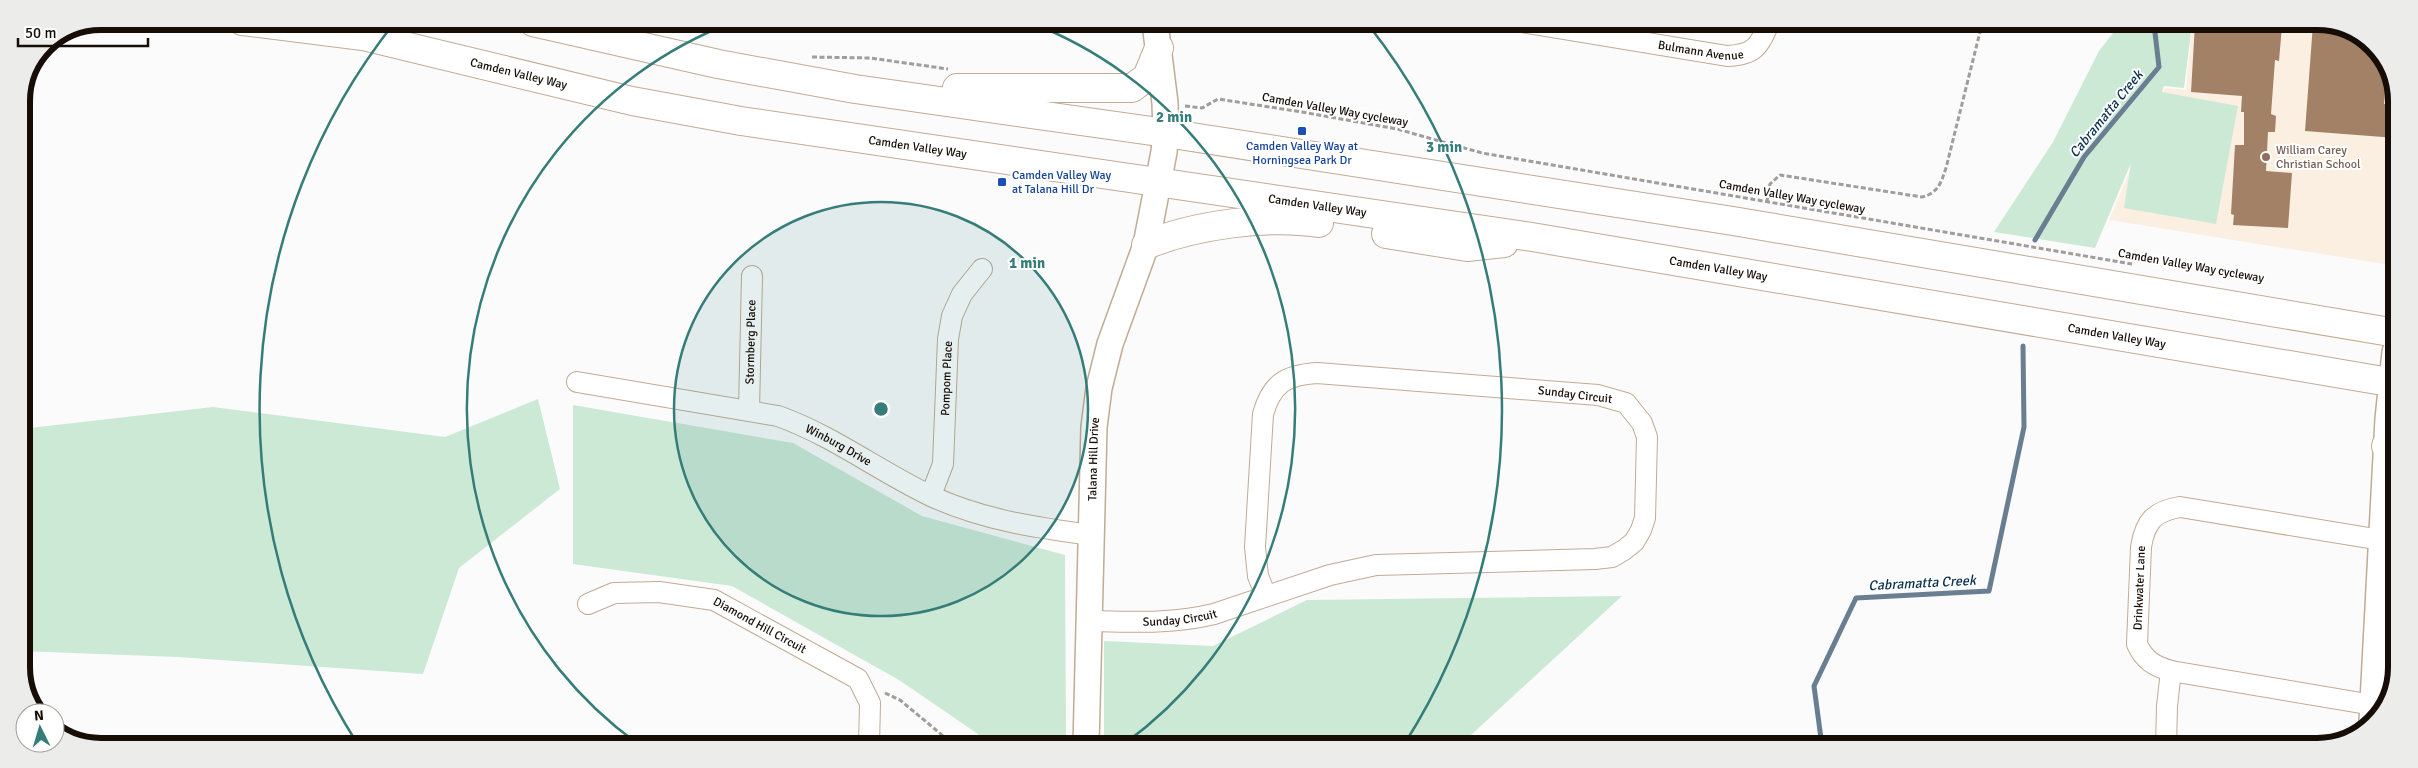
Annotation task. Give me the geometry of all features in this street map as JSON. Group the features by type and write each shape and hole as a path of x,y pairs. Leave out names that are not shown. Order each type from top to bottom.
{"main road":[{"name":"Camden Valley Way","path":"315,30 363,36 632,101 741,121 1532,237 2388,382"},
{"path":"570,30 757,71 865,90 1166,133 1761,226 2388,332"},
{"path":"757,71 976,90 1132,88 1147,77 1157,35"},
{"path":"1146,246 1187,231 1286,220 1467,247 1510,243 1532,237"}],"street":[{"name":"Bulmann Avenue","path":"1594,30 1727,56 1737,56 1757,47 1766,30"},
{"name":"Talana Hill Drive","path":"1086,738 1091,621 1094,427 1099,388 1110,344 1146,246 1166,133 1157,35"},
{"name":"Pompom Place","path":"931,495 943,464 948,339 952,316 962,294 982,269"},
{"name":"Stormberg Place","path":"749,410 752,276"},
{"name":"Sunday Circuit","path":"1091,621 1150,623 1195,618 1266,596 1330,575 1376,565 1612,557 1634,542 1645,518 1647,437 1642,422 1626,404 1598,395 1317,374 1300,374 1286,379 1268,399 1263,414 1255,547 1258,576 1266,596"},
{"name":"Winburg Drive","path":"577,382 778,416 805,426 956,507 1026,527 1092,535"},
{"path":"2372,711 2381,540 2388,472"},
{"name":"Drinkwater Lane","path":"2371,713 2171,671 2148,661 2141,654 2137,644 2141,547 2143,534 2153,516 2161,511 2180,507 2381,540"},
{"name":"Diamond Hill Circuit","path":"588,604 614,594 659,592 714,600 858,679"},
{"path":"2166,738 2171,671"},
{"path":"858,679 870,703 869,738"}],"path":[{"path":"1767,202 1770,184 1780,175 1922,197 1931,195 1939,188 1946,168 1980,30"},
{"path":"804,57 870,58 957,70"},
{"name":"Camden Valley Way cycleway","path":"1188,106 1202,108 1218,99 1302,112 1398,130 1482,154 2139,265"},
{"path":"858,679 900,700 946,738"}],"shaded area":[{"name":"William Carey Christian School","path":"2191,30 2317,30 2336,32 2357,42 2379,65 2386,82 2388,96 2388,265 2109,220 2165,88 2186,90"}],"green space":[{"path":"2115,30 2191,30 2184,88 2164,86 2162,92 2238,106 2216,224 2124,208 2131,163 2095,248 1994,232 2053,142 2099,51"},
{"path":"538,399 560,489 459,568 423,674 178,657 30,651 30,428 213,407 445,437"},
{"path":"573,405 793,443 922,516 1065,555 1066,738 984,738 899,680 732,586 573,564"},
{"path":"1622,596 1468,738 1104,738 1104,641 1213,646 1307,600"}],"building":[{"path":"2195,30 2282,30 2279,61 2275,60 2271,114 2276,116 2275,132 2268,132 2266,171 2292,173 2288,228 2233,225 2234,215 2231,214 2235,145 2244,145 2244,112 2241,112 2242,96 2191,92"},
{"path":"2313,30 2336,32 2357,42 2379,65 2386,82 2384,104 2388,104 2388,137 2305,131"}],"waterway":[{"name":"Cabramatta Creek","path":"2035,240 2084,157 2159,67 2155,30"},
{"name":"Cabramatta Creek","path":"1821,738 1814,686 1856,598 1989,591 2024,427 2023,346"}],"place":[{"name":"Camden Valley Way at Horningsea Park Dr","path":"1302,131"},
{"name":"William Carey Christian School","path":"2266,157"},
{"name":"Camden Valley Way at Talana Hill Dr","path":"1002,182"}]}
